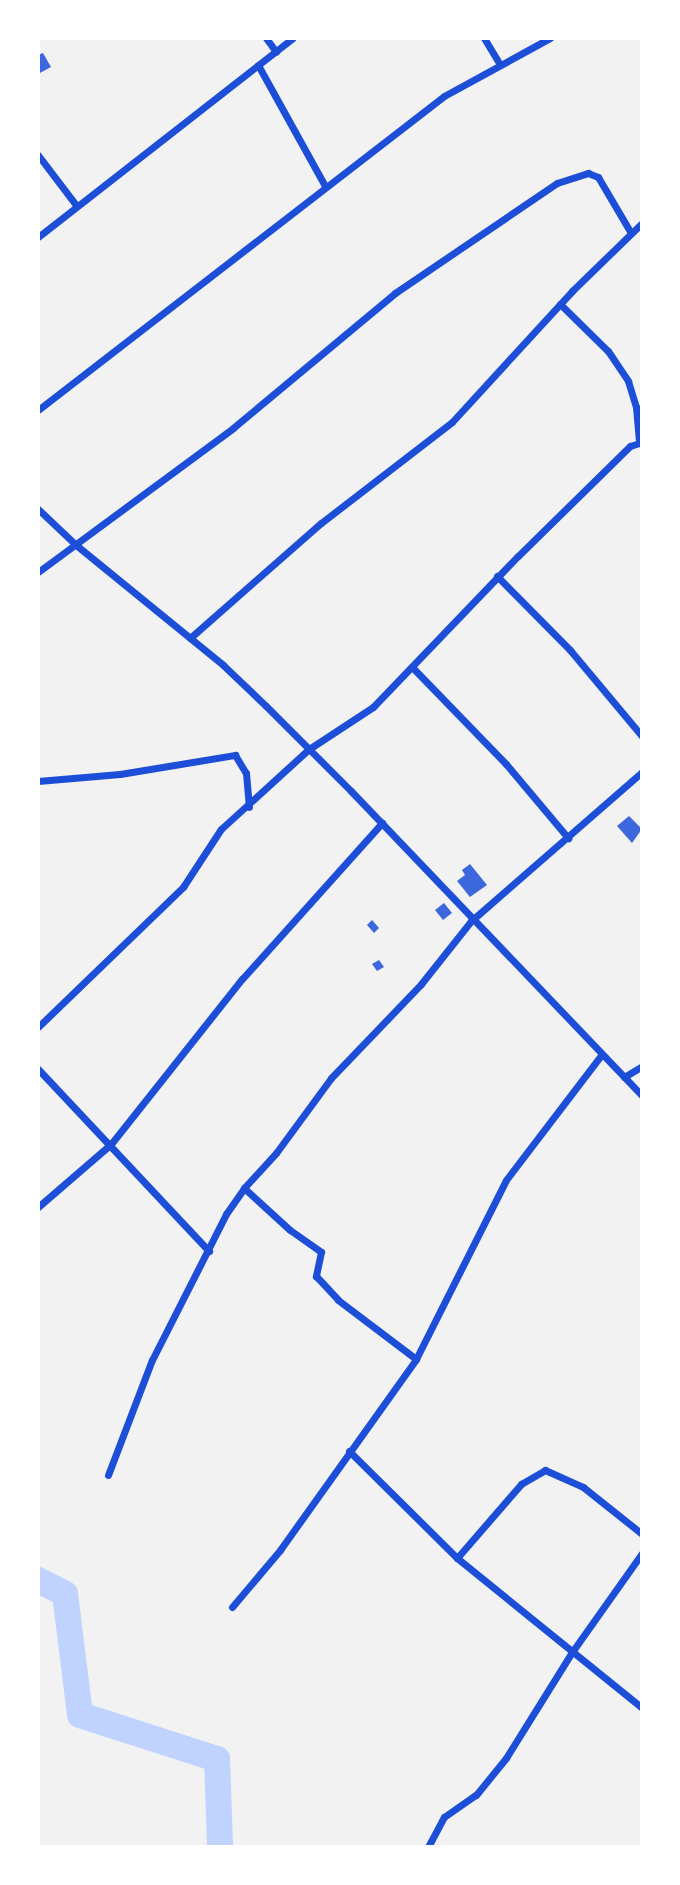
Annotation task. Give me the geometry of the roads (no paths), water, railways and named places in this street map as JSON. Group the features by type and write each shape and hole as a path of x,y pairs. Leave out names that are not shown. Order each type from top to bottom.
{"street":[{"path":"266,38 276,52"},
{"path":"38,237 293,38"},
{"path":"484,38 500,65"},
{"path":"38,410 444,96 550,38"},
{"path":"258,65 325,186"},
{"path":"38,155 76,205"},
{"path":"38,572 233,428 395,293 557,183 588,173 598,177 631,233"},
{"path":"190,638 321,523 452,422 560,304 642,223"},
{"path":"38,1027 183,887 221,829 249,807 309,749 373,707 497,576 630,446 640,444 639,404 628,381 608,351 560,304"},
{"path":"38,509 76,545 223,665 382,823 471,921 642,1096"},
{"path":"497,576 570,650 642,736"},
{"path":"412,667 506,764 568,838"},
{"path":"38,781 120,774 235,755 246,773 249,807"},
{"path":"108,1475 152,1360 226,1214 244,1188 276,1153 331,1078 421,984 471,921 642,772"},
{"path":"38,1207 111,1144 242,979 382,823"},
{"path":"232,1607 280,1550 416,1359 506,1180 602,1054"},
{"path":"624,1077 642,1066"},
{"path":"38,1069 209,1251"},
{"path":"244,1188 278,1220 321,1252 316,1276 338,1300 416,1359"},
{"path":"349,1451 457,1558 642,1708"},
{"path":"457,1558 521,1484 545,1470 583,1487 642,1534"},
{"path":"428,1847 444,1817 476,1795 506,1758 572,1652 642,1553"}],"waterway":[{"path":"38,1580 65,1594 80,1715 217,1759 220,1847"}]}
